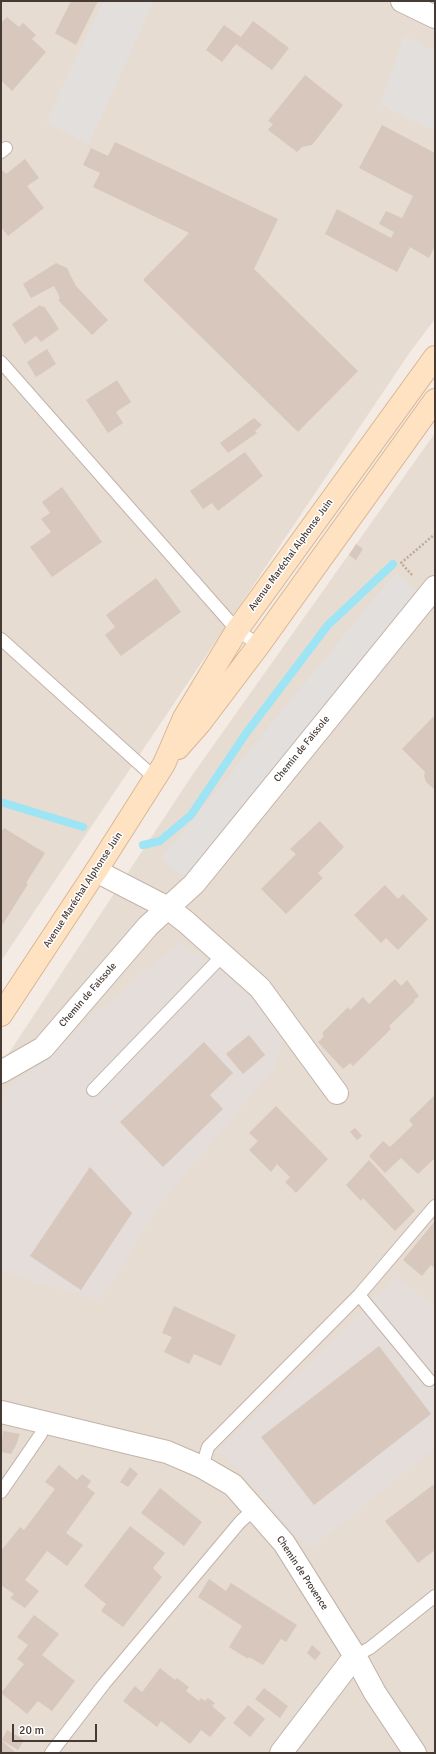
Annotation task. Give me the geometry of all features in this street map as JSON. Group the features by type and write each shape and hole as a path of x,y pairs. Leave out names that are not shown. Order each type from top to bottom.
{"main road":[{"name":"Avenue Maréchal Alphonse Juin","path":"160,771 184,718 238,630 306,533 371,447 435,357"},
{"name":"Avenue Maréchal Alphonse Juin","path":"1,1015 160,771 200,723 258,645 435,400"}],"street":[{"path":"402,1 435,17"},
{"name":"Chemin de Faissole","path":"1,1072 43,1048 148,926 194,884 435,587"},
{"path":"96,870 168,908 260,988 338,1093"},
{"name":"Chemin de Provence","path":"1,1412 167,1452 202,1467 233,1485 284,1543 355,1656 375,1692 415,1753"},
{"path":"281,1753 355,1656"}],"lane":[{"path":"1,362 238,630 258,645"},
{"path":"1,639 160,771"},
{"path":"93,1090 223,955"},
{"path":"202,1467 208,1447 359,1295 435,1206"},
{"path":"359,1295 429,1380"},
{"path":"1,1492 41,1434 43,1422"},
{"path":"51,1753 104,1684 240,1522 254,1509"},
{"path":"355,1656 370,1648 435,1596"}],"path":[{"path":"407,570 401,563 435,534"}],"shaded area":[{"path":"1,1 435,1 435,319 410,352 1,961"},
{"path":"103,1 154,1 89,144 46,122"},
{"path":"404,36 435,52 435,131 380,104"},
{"path":"435,433 435,1753 1,1753 1,1065 193,774"},
{"path":"396,572 416,591 184,877 161,858"},
{"path":"179,942 240,984 285,1033 276,1067 163,1201 100,1301 1,1272 1,1095"},
{"path":"396,1277 435,1304 435,1448 309,1551 243,1475 218,1451"}],"building":[{"path":"71,1 98,1 76,45 55,33"},
{"path":"7,17 19,27 23,23 36,35 32,39 46,52 12,91 1,80 1,23"},
{"path":"253,21 289,48 272,70 236,44 222,62 206,50 224,25 241,37"},
{"path":"305,75 343,105 312,145 302,147 297,152 268,130 273,124 268,121"},
{"path":"382,125 435,153 435,246 429,258 410,247 397,272 325,234 337,209 391,238 394,232 379,224 386,211 402,218 413,196 359,168"},
{"path":"115,142 278,219 254,269 358,371 298,432 143,280 189,233 93,187 100,173 83,165 91,148 108,156"},
{"path":"25,159 39,178 27,186 44,208 8,236 1,227 1,169 6,174"},
{"path":"56,263 67,268 76,286 108,320 92,335 58,300 60,298 54,286 31,298 23,284"},
{"path":"40,305 42,307 44,306 59,329 41,342 36,336 25,344 12,324"},
{"path":"47,349 56,364 36,377 27,362"},
{"path":"117,380 131,402 116,412 123,423 108,433 86,400"},
{"path":"254,418 262,425 255,431 257,433 228,453 220,443"},
{"path":"245,452 263,476 218,511 212,503 203,509 190,491"},
{"path":"62,487 102,542 52,577 30,547 51,532 41,519 50,513 42,502"},
{"path":"356,544 363,549 356,560 349,555"},
{"path":"156,578 181,612 121,656 105,635 115,627 106,615"},
{"path":"433,717 435,719 435,790 426,782 424,776 425,772 402,749"},
{"path":"320,821 344,847 318,873 323,878 286,914 261,889 296,854 290,849"},
{"path":"4,828 45,853 26,883 28,884 1,927 1,832"},
{"path":"385,885 398,899 403,894 428,919 398,950 386,938 381,943 354,915"},
{"path":"395,979 401,986 407,980 419,996 389,1026 391,1029 353,1066 350,1063 343,1069 318,1042 324,1036 322,1033 348,1007 350,1010 363,997 369,1004"},
{"path":"249,1035 265,1055 243,1074 226,1054"},
{"path":"204,1042 233,1073 210,1095 223,1109 163,1167 120,1122"},
{"path":"435,1095 435,1158 418,1174 401,1158 385,1173 369,1156 383,1141 390,1147 413,1125 409,1120"},
{"path":"276,1106 328,1159 296,1193 285,1182 290,1177 277,1164 271,1172 249,1150 258,1141 249,1133"},
{"path":"355,1128 362,1136 357,1140 350,1132"},
{"path":"369,1160 415,1211 395,1231 363,1198 361,1201 346,1185"},
{"path":"90,1167 132,1213 81,1290 30,1256"},
{"path":"435,1221 435,1268 431,1265 422,1276 403,1260"},
{"path":"174,1306 236,1335 221,1366 194,1354 189,1364 164,1352 172,1337 162,1333"},
{"path":"379,1346 431,1414 314,1505 261,1437"},
{"path":"3,1431 20,1434 11,1454 1,1452"},
{"path":"59,1465 77,1480 82,1474 91,1481 87,1487 95,1493 66,1533 83,1545 67,1566 47,1551 25,1580 39,1591 25,1608 10,1598 14,1594 1,1585 1,1551 20,1527 24,1530 55,1489 45,1482"},
{"path":"130,1467 138,1474 128,1487 120,1482"},
{"path":"433,1485 435,1487 435,1550 418,1563 385,1521"},
{"path":"160,1488 202,1522 184,1546 141,1513"},
{"path":"130,1526 165,1553 153,1568 162,1577 123,1627 101,1611 106,1604 84,1586"},
{"path":"209,1579 226,1591 231,1583 297,1625 286,1642 281,1639 263,1665 249,1657 248,1659 229,1647 242,1626 198,1597"},
{"path":"34,1615 59,1634 42,1655 75,1681 52,1711 38,1701 27,1714 1,1693 24,1664 17,1659 28,1645 17,1637"},
{"path":"312,1645 321,1653 315,1660 307,1653"},
{"path":"160,1668 175,1680 177,1678 189,1687 186,1691 199,1701 201,1698 205,1701 208,1698 215,1703 212,1706 226,1718 210,1737 201,1730 190,1744 161,1721 157,1727 123,1701 135,1686 142,1692"},
{"path":"264,1688 288,1706 280,1718 255,1699"},
{"path":"248,1705 265,1719 250,1737 233,1723"},
{"path":"7,1730 24,1740 18,1750 2,1740"},
{"path":"1,1740 16,1753 1,1753"}],"waterway":[{"path":"143,845 160,841 191,815 247,732 328,625 393,564"},
{"path":"1,802 83,827"}]}
